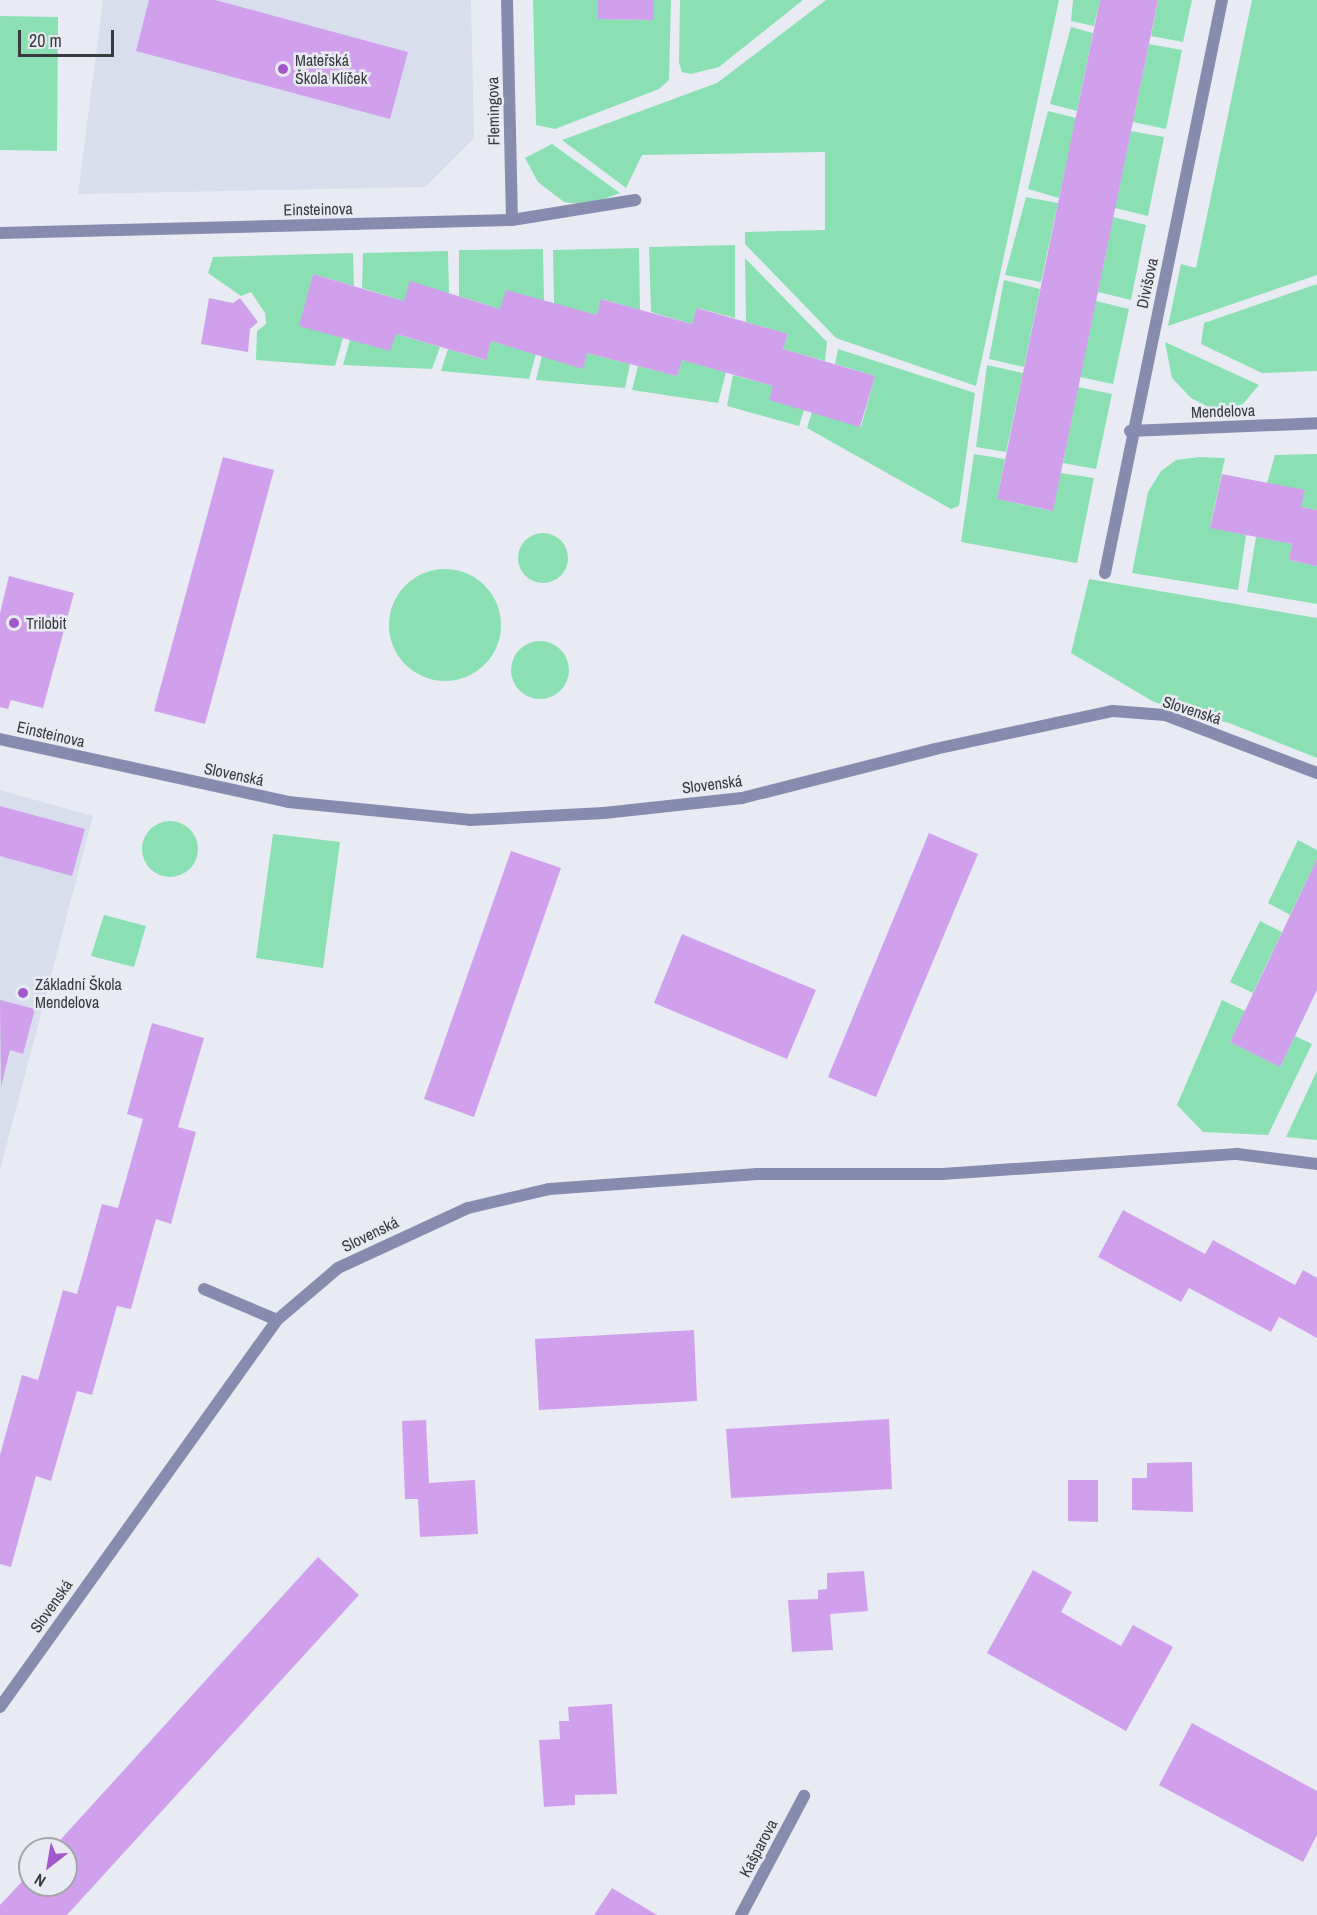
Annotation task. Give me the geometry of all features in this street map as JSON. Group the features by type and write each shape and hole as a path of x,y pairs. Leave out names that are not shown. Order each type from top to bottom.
{"street":[{"name":"Flemingova","path":"507,0 512,220"},
{"name":"Divišova","path":"1105,573 1130,431 1222,0"},
{"name":"Einsteinova","path":"0,233 512,220 635,200"},
{"name":"Mendelova","path":"1130,431 1317,423"},
{"name":"Slovenská","path":"95,761 288,802 470,820 604,813 742,798 935,749 1113,711 1165,715 1317,773"},
{"name":"Einsteinova","path":"0,739 95,761"},
{"name":"Slovenská","path":"0,1707 277,1320 338,1268 404,1235 468,1208 549,1189 758,1174 942,1174 1238,1154 1317,1164"},
{"path":"204,1289 277,1320"},
{"name":"Kašparova","path":"741,1915 804,1796"}],"shaded area":[{"name":"Mateřská Škola Klíček","path":"103,0 471,0 474,138 425,187 78,194"},
{"name":"Základní Škola Mendelova","path":"0,790 93,816 0,1170"}],"green space":[{"path":"533,0 598,0 599,19 653,20 653,0 671,0 669,80 659,89 555,129 536,125"},
{"path":"680,0 803,0 719,67 691,74 682,72 679,63"},
{"path":"826,0 1059,0 976,386 836,338 745,244 745,232 825,230 825,152 642,155 626,188 562,140 717,83"},
{"path":"1073,0 1100,0 1094,26 1071,21"},
{"path":"1158,0 1192,0 1183,42 1151,36"},
{"path":"1252,0 1317,0 1317,275 1168,326 1181,264 1196,268"},
{"path":"0,16 58,17 57,151 0,150"},
{"path":"1071,27 1093,33 1077,111 1050,104"},
{"path":"1149,44 1182,50 1166,129 1133,122"},
{"path":"1048,111 1076,118 1059,198 1028,189"},
{"path":"1131,131 1164,137 1148,216 1115,208"},
{"path":"552,144 620,193 588,205 564,202 538,182 525,158"},
{"path":"1026,197 1058,203 1041,282 1005,275"},
{"path":"1113,217 1146,225 1131,300 1098,292"},
{"path":"735,245 735,318 698,308 692,324 651,312 649,247"},
{"path":"639,248 640,310 602,299 597,315 554,304 553,250"},
{"path":"543,249 544,301 500,309 459,296 459,250"},
{"path":"448,251 449,293 404,301 362,288 363,253"},
{"path":"353,253 354,286 313,274 300,325 343,338 335,366 256,360 257,331 266,324 265,313 251,292 241,296 208,273 213,257"},
{"path":"745,258 827,342 825,361 783,349 788,334 746,322"},
{"path":"1004,280 1040,289 1024,367 989,359"},
{"path":"1317,284 1317,371 1262,373 1201,344 1204,323"},
{"path":"1096,301 1129,309 1113,384 1080,377"},
{"path":"396,334 440,347 432,369 343,365 350,340"},
{"path":"491,341 536,354 529,379 441,371 448,349 485,360"},
{"path":"1165,342 1259,385 1243,404 1220,413 1191,398 1172,378"},
{"path":"838,349 975,393 959,506 951,509 807,428 812,412 861,427 875,376 835,364"},
{"path":"587,353 630,364 625,388 536,380 542,356"},
{"path":"682,360 726,372 718,403 632,390 638,366 677,376"},
{"path":"987,365 1023,373 1006,452 976,447"},
{"path":"733,375 773,386 804,410 799,426 727,406"},
{"path":"1078,387 1112,394 1096,469 1063,463"},
{"path":"974,454 1005,459 997,499 1052,511 1060,473 1094,478 1077,563 961,542"},
{"path":"1317,454 1317,510 1301,507 1304,491 1267,483 1275,455"},
{"path":"1199,457 1225,458 1210,527 1246,535 1238,590 1132,573 1148,492 1161,471 1176,460"},
{"path":"543,533 552,535 563,544 568,558 566,567 557,578 543,583 534,581 523,572 518,558 520,549 529,538"},
{"path":"1256,537 1292,544 1289,560 1317,566 1317,604 1247,592"},
{"path":"445,569 466,573 485,585 497,604 501,625 497,646 485,665 466,677 445,681 424,677 405,665 393,646 389,625 393,604 405,585 424,573"},
{"path":"1089,579 1317,618 1317,758 1229,723 1154,702 1071,653"},
{"path":"540,641 556,646 564,654 569,670 564,686 556,694 540,699 524,694 516,686 511,670 516,654 524,646"},
{"path":"170,821 181,823 190,829 196,838 198,849 196,860 190,869 181,875 170,877 159,875 150,869 144,860 142,849 144,838 150,829 159,823"},
{"path":"273,834 340,842 323,968 256,958"},
{"path":"1298,840 1317,850 1317,859 1290,915 1268,903"},
{"path":"104,915 146,926 134,967 91,956"},
{"path":"1260,921 1282,932 1253,993 1230,982"},
{"path":"1222,1000 1245,1011 1230,1042 1280,1067 1295,1036 1312,1044 1268,1135 1203,1132 1177,1105"},
{"path":"1317,1071 1317,1140 1286,1137"}],"building":[{"path":"149,0 215,0 408,52 390,119 136,51"},
{"path":"598,0 653,0 654,20 598,19"},
{"path":"1100,0 1158,0 1053,511 997,499"},
{"path":"313,274 404,301 410,281 500,309 506,290 597,315 601,299 692,324 697,308 788,334 783,349 875,376 860,427 769,400 773,386 682,360 677,376 587,353 583,369 491,341 486,360 396,334 390,351 299,326"},
{"path":"209,298 233,303 240,298 258,322 250,329 248,352 201,344"},
{"path":"223,457 274,470 205,724 154,711"},
{"path":"1222,474 1305,490 1301,507 1317,510 1317,566 1289,560 1292,544 1210,528"},
{"path":"9,576 74,593 43,708 11,700 8,709 0,707 0,613"},
{"path":"0,806 85,829 72,876 0,856"},
{"path":"929,833 978,854 876,1097 828,1077"},
{"path":"511,851 561,868 474,1117 424,1099"},
{"path":"1317,859 1317,990 1280,1067 1230,1042"},
{"path":"682,934 816,990 787,1059 654,1003"},
{"path":"0,1000 35,1009 23,1054 10,1050 1,1087"},
{"path":"152,1023 204,1038 178,1127 196,1132 171,1224 156,1219 131,1309 117,1306 92,1395 77,1391 51,1481 36,1476 11,1567 0,1564 0,1455 22,1375 38,1380 63,1290 77,1294 102,1204 118,1208 143,1119 127,1114"},
{"path":"1123,1210 1205,1254 1213,1240 1295,1285 1303,1270 1317,1278 1317,1338 1279,1317 1271,1332 1189,1288 1181,1302 1098,1257"},
{"path":"694,1330 697,1401 539,1410 535,1339"},
{"path":"889,1419 892,1489 731,1498 726,1429"},
{"path":"426,1420 429,1483 475,1480 478,1534 420,1537 418,1499 405,1499 402,1421"},
{"path":"1192,1462 1193,1512 1132,1510 1132,1478 1147,1478 1147,1463"},
{"path":"1068,1480 1098,1480 1098,1522 1068,1521"},
{"path":"318,1557 359,1595 67,1915 0,1915 0,1905 18,1886 18,1897 78,1897 78,1837 63,1837"},
{"path":"1033,1570 1072,1592 1061,1612 1121,1646 1133,1625 1173,1647 1126,1731 987,1653"},
{"path":"864,1571 868,1611 830,1614 833,1650 792,1652 788,1600 818,1599 818,1590 827,1589 827,1573"},
{"path":"612,1704 617,1794 575,1795 575,1805 544,1807 539,1740 560,1739 559,1721 569,1721 568,1707"},
{"path":"1192,1723 1317,1791 1317,1835 1303,1862 1159,1785"},
{"path":"612,1888 657,1915 594,1915"}],"place":[{"name":"Mateřská Škola Klíček","path":"283,69"},
{"name":"Trilobit","path":"14,623"},
{"name":"Základní Škola Mendelova","path":"23,993"}]}
